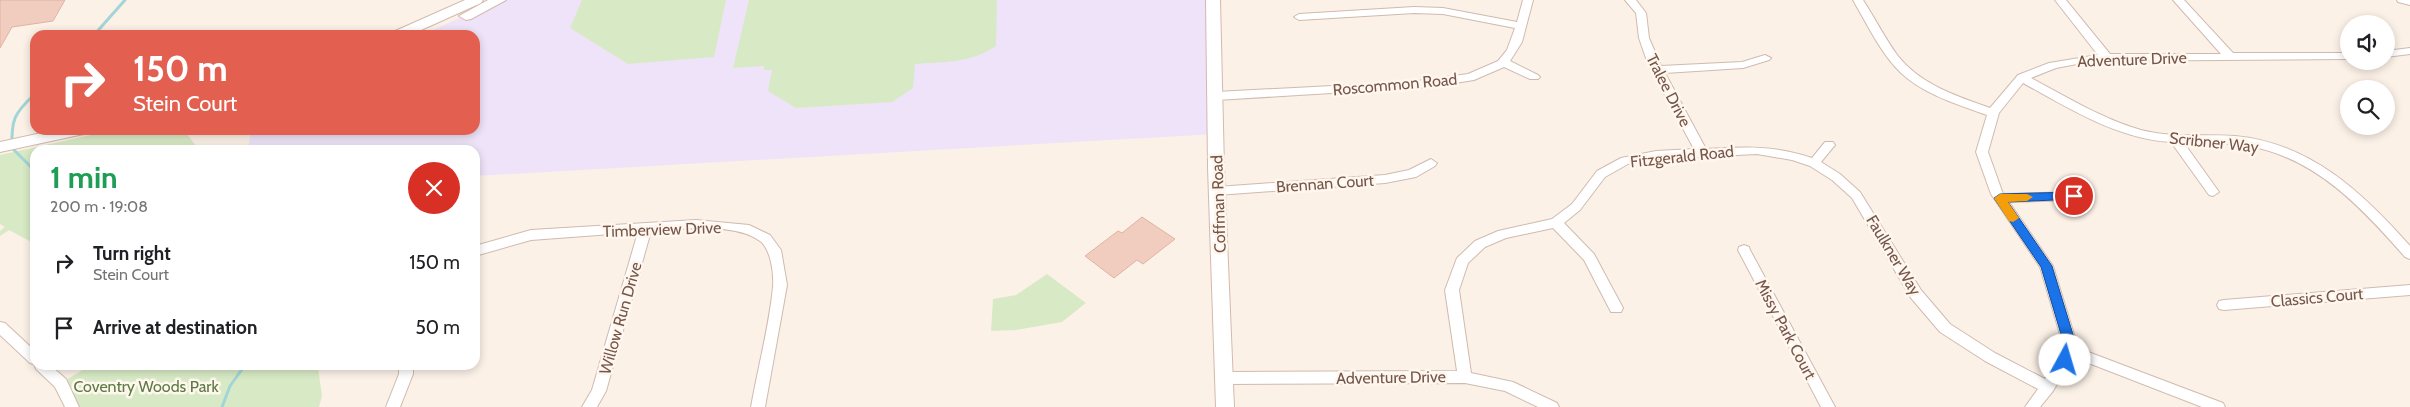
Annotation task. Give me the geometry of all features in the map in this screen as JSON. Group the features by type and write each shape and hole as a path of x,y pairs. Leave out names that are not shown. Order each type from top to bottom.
{"main road":[{"path":"409,30 476,0"},
{"path":"433,30 499,0"},
{"name":"Coffman Road","path":"1212,0 1225,407"},
{"path":"0,137 30,130"},
{"path":"0,147 55,135"}],"street":[{"path":"1528,0 1514,46 1503,62 1534,77"},
{"name":"Tralee Drive","path":"1630,0 1641,13 1644,38 1657,70 1702,152"},
{"path":"1858,0 1895,60 1918,81 1952,98 1994,113"},
{"path":"2060,0 2106,58"},
{"path":"2178,0 2229,56"},
{"path":"2402,0 2410,2"},
{"path":"1299,17 1414,10 1443,11 1520,26"},
{"path":"2395,53 2410,51"},
{"name":"Adventure Drive","path":"2068,350 2069,341 2046,266 2000,198 1982,152 1994,113 2002,100 2022,78 2053,65 2106,58 2340,56"},
{"path":"1657,70 1743,64 1765,58"},
{"name":"Roscommon Road","path":"1216,96 1445,81 1484,73 1503,62"},
{"name":"Scribner Way","path":"2022,78 2108,123 2141,134 2174,138 2249,142 2293,155 2334,176 2365,204 2410,254"},
{"path":"2174,138 2213,192"},
{"path":"1814,163 1829,145"},
{"name":"Fitzgerald Road","path":"1465,376 1452,290 1462,261 1480,244 1503,234 1556,223 1576,207 1601,174 1625,161 1702,152 1765,151 1794,156 1814,163"},
{"name":"Brennan Court","path":"1217,191 1385,179 1412,174 1431,163"},
{"name":"Faulkner Way","path":"1814,163 1836,177 1856,195 1916,294 1946,328 1990,357 2048,387"},
{"path":"2000,198 2074,196"},
{"path":"1556,223 1588,257 1616,308"},
{"name":"Timberview Drive","path":"480,250 531,235 696,224 744,228 765,238 775,250 780,285 758,407"},
{"name":"Willow Run Drive","path":"588,407 599,391 646,228"},
{"name":"Missy Park Court","path":"1744,250 1828,407"},
{"name":"Classics Court","path":"2224,305 2410,290"},
{"path":"0,327 30,354"},
{"path":"2032,407 2048,387 2065,360 2068,350 2218,407"},
{"path":"47,370 61,383 72,407"},
{"path":"393,407 406,370"},
{"name":"Adventure Drive","path":"1225,378 1465,376 1515,388 1552,407"}],"shaded area":[{"path":"499,0 1213,0 1216,134 480,176 480,145 249,145 250,135 480,135 480,30 433,30"}],"green space":[{"path":"582,0 726,0 714,57 628,64 570,28"},
{"path":"749,0 997,0 996,46 987,52 967,59 915,64 913,88 892,102 796,108 768,91 772,70 764,70 764,66 733,68"},
{"path":"91,135 188,135 195,145 46,145"},
{"path":"30,148 30,241 9,230 0,236 0,231 5,227 0,224 0,155"},
{"path":"1047,274 1086,303 1062,322 1016,330 991,331 993,299 1016,295"},
{"name":"Coventry Woods Park","path":"83,370 318,370 322,396 319,407 72,407 61,383"}],"building":[{"path":"0,0 65,0 53,21 12,27 0,48"},
{"path":"1142,217 1175,239 1143,264 1137,260 1114,278 1085,256 1118,231 1122,233"}],"waterway":[{"path":"98,30 125,0"},
{"path":"30,99 18,112 12,130 12,148 30,166"},
{"path":"222,407 230,386 241,370"}],"slow traffic":[{"path":"2013,218 2000,198 2027,197"}],"route":[{"path":"2065,360 2069,341 2046,266 2000,198 2074,196"}]}
